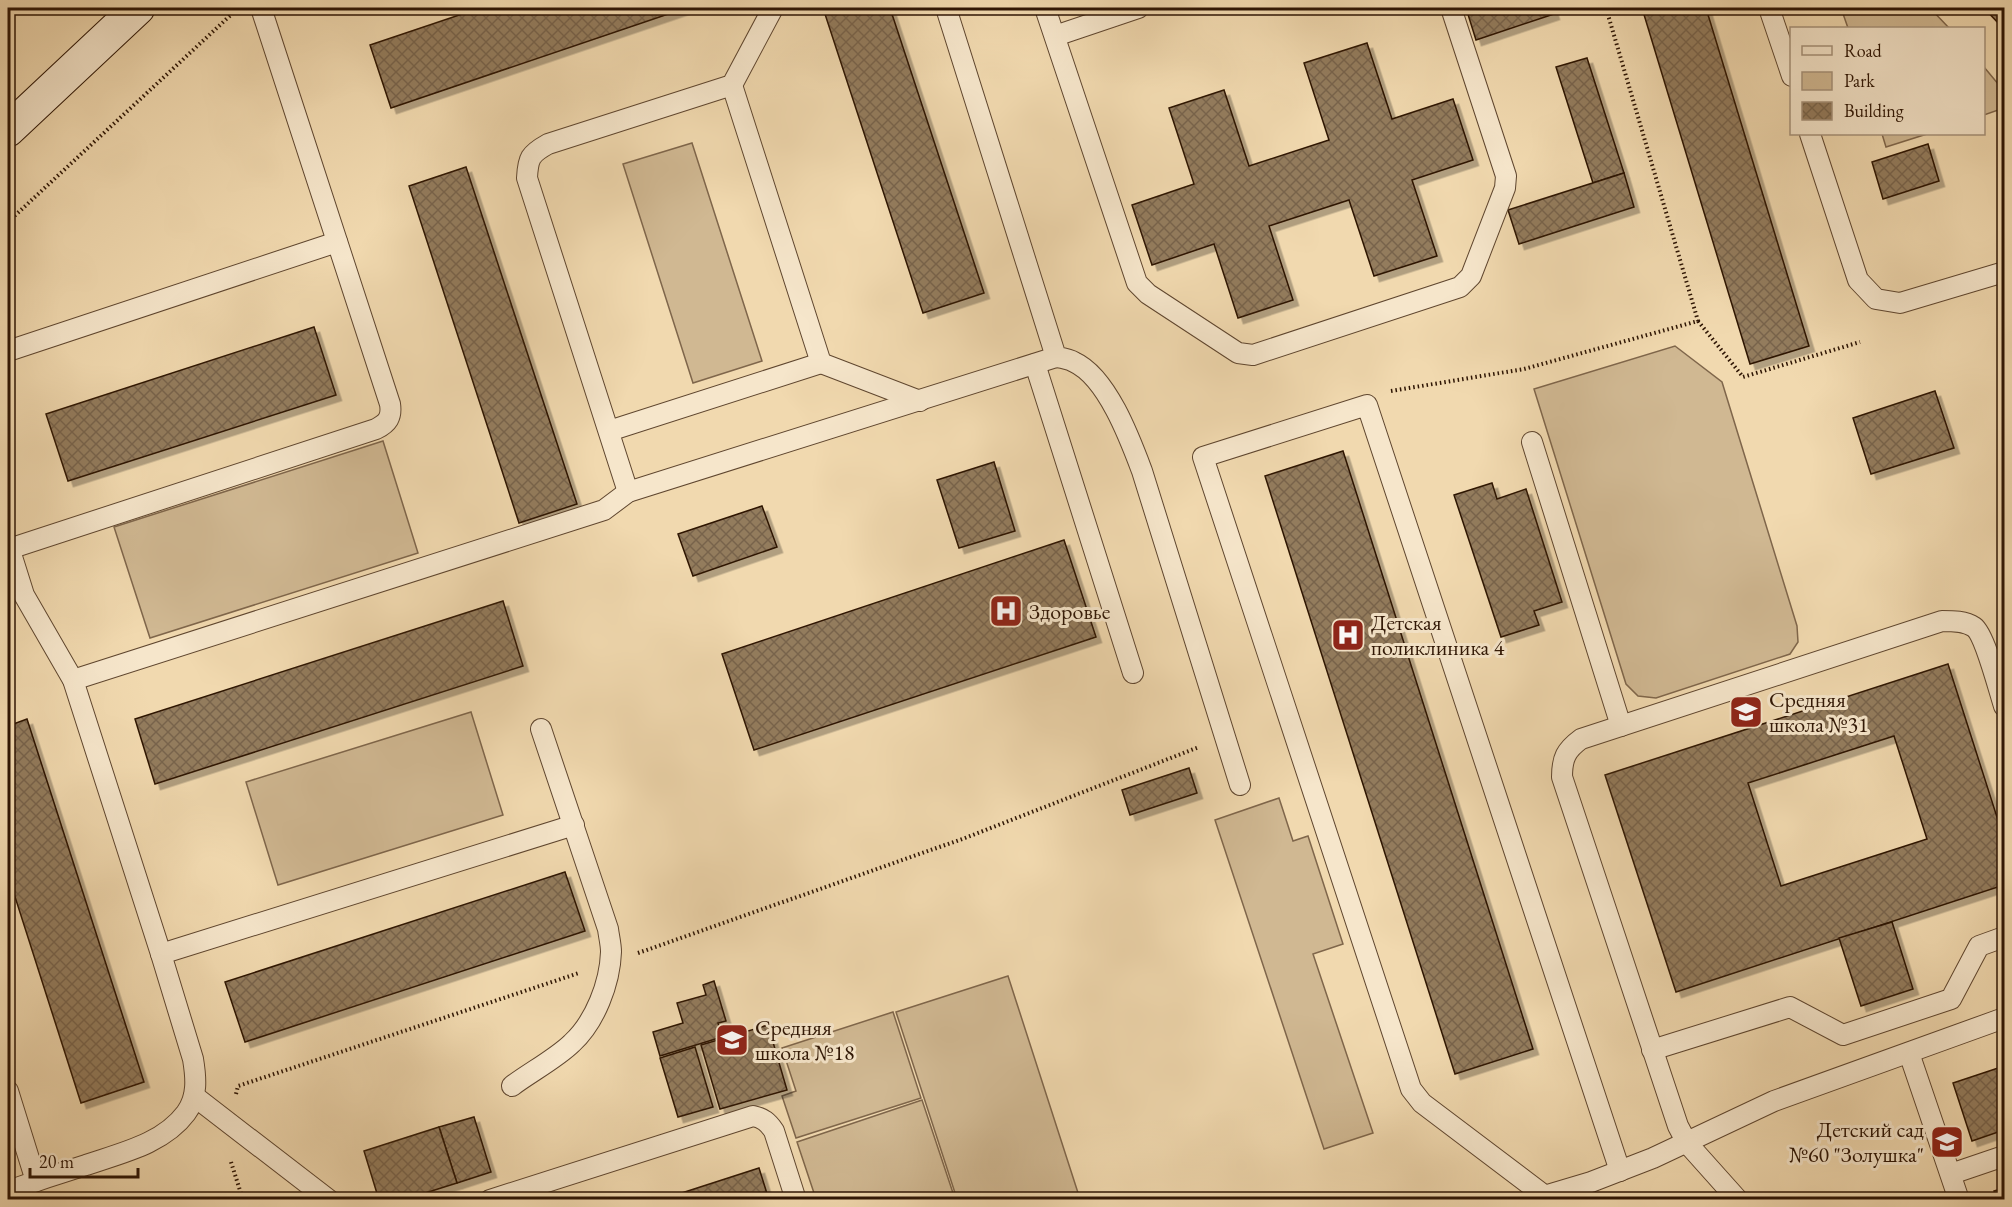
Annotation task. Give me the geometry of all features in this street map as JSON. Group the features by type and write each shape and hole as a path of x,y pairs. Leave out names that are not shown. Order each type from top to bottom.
{"main road":[{"path":"8,130 138,8"}],"lane":[{"path":"8,1191 141,1146 166,1132 187,1112 194,1096 196,1077 193,1059 161,954 73,680 16,598 8,547 376,429 386,424 392,414 261,8"},
{"path":"628,492 527,178 528,165 534,152 548,144 732,86 773,8"},
{"path":"946,8 1056,357"},
{"path":"955,8 955,36"},
{"path":"1045,8 1137,283 1148,294 1238,353 1253,355 1460,287 1471,276 1505,188 1506,176 1451,8"},
{"path":"1055,36 1138,8"},
{"path":"1769,8 1790,73"},
{"path":"732,86 821,363"},
{"path":"1810,135 1858,280 1876,299 1900,303 2004,272"},
{"path":"8,351 337,242"},
{"path":"73,680 604,510 628,492 1056,357 1075,362 1090,374 1107,394 1131,442 1240,785"},
{"path":"609,431 821,363 920,401"},
{"path":"1035,364 1133,673"},
{"path":"1620,1171 1367,405 1203,457 1411,1089 1422,1103 1539,1198 1594,1191 1620,1171 1687,1143 1774,1101 2004,1018"},
{"path":"1532,442 1622,726"},
{"path":"1738,1200 1687,1143 1678,1126 1562,777 1562,762 1570,747 1581,739 1942,621 1960,621 1975,628 1983,641 2004,706"},
{"path":"512,1086 572,1044 589,1022 602,995 610,963 608,929 541,729"},
{"path":"161,954 574,825"},
{"path":"1652,1050 1790,1007 1843,1035 1951,999 1979,946 2004,937"},
{"path":"1910,1053 1959,1200"},
{"path":"8,1091 36,1181"},
{"path":"194,1096 329,1200"},
{"path":"490,1200 753,1116 762,1118 774,1131 796,1200"},
{"path":"1951,1174 2004,1156"}],"path":[{"path":"8,222 239,8"},
{"path":"1606,8 1698,321 1743,377 1860,342"},
{"path":"1390,391 1524,369 1698,321"},
{"path":"243,1200 226,1147 238,1086 610,963 965,838 1225,736"}],"green space":[{"path":"1841,8 1930,8 1948,27 1848,27"},
{"path":"1985,68 2004,91 2004,108 1985,115"},
{"path":"1882,135 1924,135 1886,147"},
{"path":"692,143 762,361 693,383 623,164"},
{"path":"1675,346 1722,382 1797,626 1798,642 1790,654 1656,698 1638,696 1626,684 1534,389"},
{"path":"383,441 418,553 150,638 114,527"},
{"path":"471,712 503,815 278,885 246,782"},
{"path":"1279,798 1293,841 1308,836 1343,944 1313,954 1373,1133 1324,1149 1215,820"},
{"path":"1008,976 1080,1199 957,1199 896,1012"},
{"path":"893,1012 921,1098 796,1138 782,1096 796,1091 782,1048"},
{"path":"922,1100 955,1199 816,1199 797,1142"}],"building":[{"path":"480,8 686,8 391,108 370,45"},
{"path":"823,8 890,8 984,293 923,313"},
{"path":"1466,8 1552,8 1554,14 1476,40"},
{"path":"1642,8 1706,8 1809,346 1750,364"},
{"path":"1984,8 2004,8 2004,29"},
{"path":"1367,43 1392,119 1453,99 1473,160 1412,180 1437,256 1374,276 1349,200 1269,226 1293,300 1238,318 1214,244 1152,265 1132,205 1194,184 1169,108 1224,90 1249,166 1329,140 1304,63"},
{"path":"1587,58 1624,173 1593,183 1556,67"},
{"path":"1928,144 1939,181 1883,199 1872,162"},
{"path":"466,167 577,504 519,523 409,186"},
{"path":"1624,173 1634,207 1519,244 1508,210"},
{"path":"314,327 336,395 68,481 46,414"},
{"path":"1935,391 1954,448 1871,474 1853,418"},
{"path":"1343,451 1533,1049 1455,1074 1265,476"},
{"path":"994,462 1015,531 959,548 937,480"},
{"path":"1492,483 1497,499 1526,489 1562,602 1534,611 1539,625 1501,637 1454,495"},
{"path":"762,506 777,547 693,576 678,534"},
{"path":"1064,540 1096,637 754,750 722,654"},
{"path":"503,601 523,666 155,784 135,719"},
{"path":"1948,664 2004,839 2004,885 1676,992 1605,775","holes":["1894,736 1927,839 1781,886 1748,783"]},
{"path":"27,719 144,1082 81,1103 8,875 8,726"},
{"path":"1189,768 1197,793 1130,815 1122,790"},
{"path":"565,872 585,931 245,1042 225,982"},
{"path":"1892,922 1913,989 1861,1006 1839,938"},
{"path":"714,981 726,1021 718,1023 722,1037 660,1056 653,1032 683,1023 677,1003 706,995 703,985"},
{"path":"768,1025 787,1090 720,1109 701,1045"},
{"path":"695,1047 713,1107 678,1117 660,1058"},
{"path":"2004,1066 2004,1130 1972,1141 1953,1083"},
{"path":"474,1117 491,1172 457,1183 439,1127"},
{"path":"439,1127 457,1183 403,1200 379,1200 364,1151"},
{"path":"759,1168 769,1200 660,1200"},
{"path":"2004,1188 2004,1200 1997,1200 1994,1191"}],"place":[{"name":"Здоровье","path":"1006,611"},
{"name":"Детская поликлиника 4","path":"1348,635"},
{"name":"Средняя школа №31","path":"1746,712"},
{"name":"Средняя школа №18","path":"732,1040"},
{"name":"Детский сад №60 \"Золушка\"","path":"1947,1142"}]}
